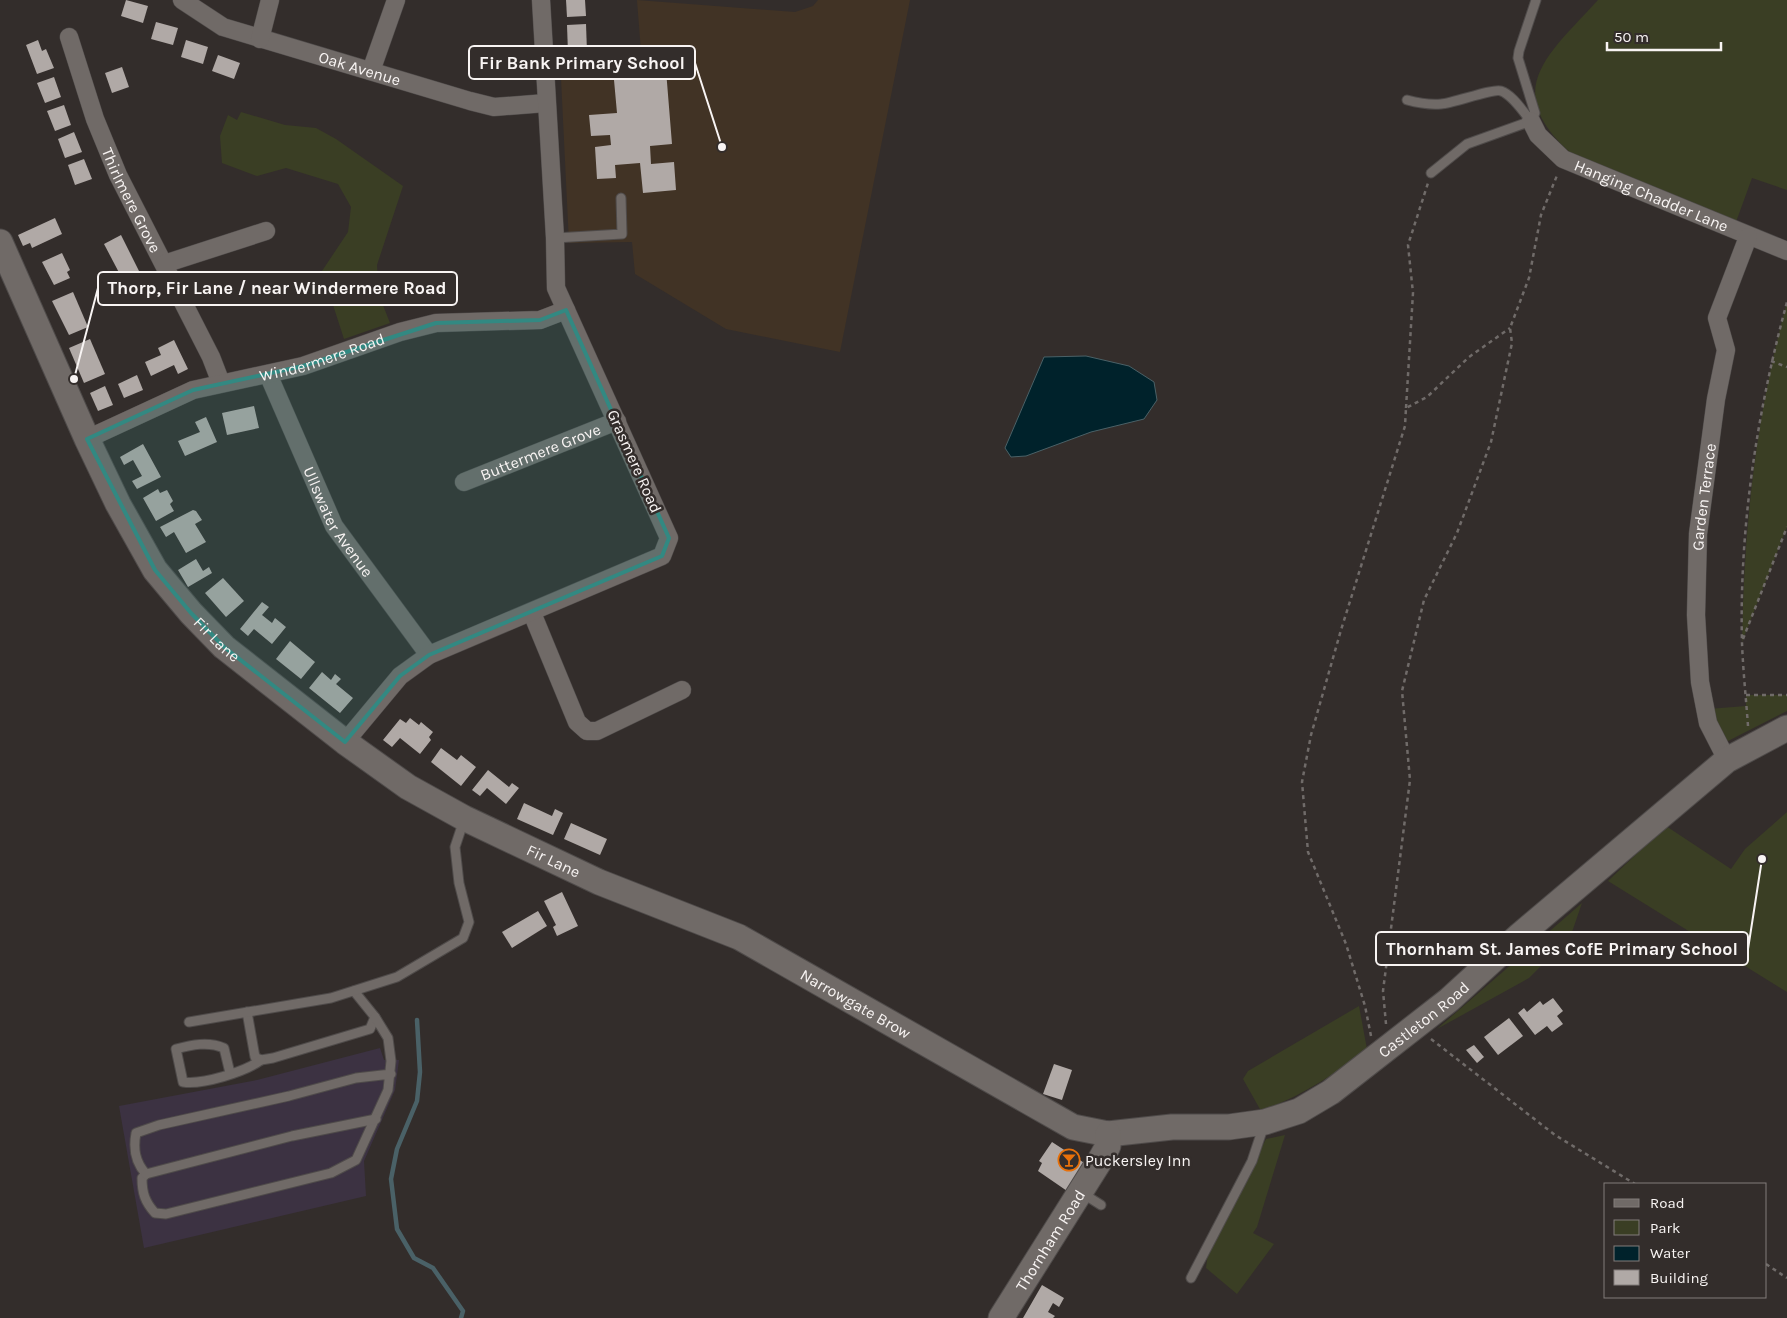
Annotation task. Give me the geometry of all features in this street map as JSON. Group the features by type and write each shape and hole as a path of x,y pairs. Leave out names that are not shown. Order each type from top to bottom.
{"street":[{"name":"Oak Avenue","path":"182,0 223,27 494,107 546,103"},
{"path":"260,39 270,0"},
{"path":"371,71 396,0"},
{"name":"Grasmere Road","path":"345,742 400,676 429,655 532,613 662,556 669,538 556,288 555,238 541,0"},
{"name":"Thirlmere Grove","path":"68,37 95,120 118,175 211,357 221,383"},
{"name":"Hanging Chadder Lane","path":"1531,121 1538,135 1563,160 1787,251"},
{"path":"164,264 266,232"},
{"name":"Garden Terrace","path":"1727,760 1708,723 1700,682 1696,615 1698,534 1716,399 1726,350 1717,318 1748,236"},
{"name":"Fir Lane","path":"0,242 87,439 118,504 155,570 190,613 224,647 345,742 408,787 464,818 599,882"},
{"name":"Windermere Road","path":"87,439 194,390 303,366 400,332 436,323 540,320 566,310"},
{"name":"Ullswater Avenue","path":"268,374 334,526 429,655"},
{"name":"Buttermere Grove","path":"464,482 617,421"},
{"path":"532,613 577,722 586,732 596,731 682,690"},
{"name":"Castleton Road","path":"1108,1134 1172,1128 1229,1127 1265,1122 1299,1111 1332,1092 1417,1025 1727,760 1787,728"},
{"name":"Narrowgate Brow","path":"599,882 739,937 1073,1127 1108,1134"},
{"name":"Thornham Road","path":"1006,1314 1108,1146 1108,1134"}],"lane":[{"path":"1431,172 1466,144 1531,121 1534,113 1518,58 1536,0"},
{"path":"1407,100 1425,104 1441,104 1467,100 1493,90 1501,91 1531,121"},
{"path":"555,238 622,234 621,198"},
{"path":"189,1022 332,998 397,977 463,938 469,922 459,883 455,847 464,818"},
{"path":"354,990 375,1017 388,1038 391,1074 388,1090 376,1119 356,1160 331,1173 166,1214 155,1213 147,1204 142,1192 142,1178 146,1174 292,1136 376,1119"},
{"path":"247,1012 252,1048 255,1057 261,1060"},
{"path":"230,1073 224,1048 214,1044 176,1049 183,1082 192,1084 230,1073 253,1066 261,1060 297,1053 319,1044 362,1033 370,1029 375,1017"},
{"path":"146,1174 139,1167 134,1148 136,1133 158,1125 289,1096 356,1078 391,1074"},
{"path":"1191,1278 1252,1161 1265,1122"},
{"path":"1080,1192 1101,1205"}],"path":[{"path":"1376,1058 1365,1006 1346,944 1308,852 1302,782 1325,687 1405,426 1414,293 1408,245 1431,172"},
{"path":"1396,1042 1387,1032 1383,991 1410,780 1402,690 1424,600 1457,533 1491,442 1512,343 1510,328 1529,278 1541,215 1556,179"},
{"path":"1749,747 1742,642 1749,498 1770,361 1787,302"},
{"path":"1406,408 1428,397 1469,357 1510,328"},
{"path":"1770,361 1787,367"},
{"path":"1742,642 1787,527"},
{"path":"1746,695 1787,695"},
{"path":"1417,1025 1555,1135 1633,1183"},
{"path":"1767,1265 1787,1278"}],"highlighted area":[{"path":"566,310 669,538 662,556 429,655 400,676 345,742 224,647 191,613 155,570 87,439 193,390 303,366 436,323 540,320"}],"shaded area":[{"path":"637,0 795,12 813,6 818,0 910,0 840,352 726,329 635,274 632,242 569,243 560,58 641,51"},
{"path":"380,1048 384,1060 399,1060 395,1090 364,1161 366,1196 144,1248 119,1106 257,1080"}],"green space":[{"path":"1598,0 1787,0 1787,190 1752,178 1736,222 1575,157 1552,134 1539,113 1535,93 1538,75 1548,57 1562,39"},
{"path":"241,112 285,125 316,128 336,139 403,186 377,265 379,295 390,323 344,339 322,271 348,232 351,207 338,184 286,168 257,176 222,163 220,136 228,115 237,120"},
{"path":"1787,302 1787,527 1742,642 1746,555 1754,470 1767,386"},
{"path":"1746,695 1787,695 1787,711 1728,741 1718,734 1708,709 1746,706"},
{"path":"1787,812 1787,992 1608,881 1666,826 1731,869 1745,849"},
{"path":"1582,903 1572,932 1554,944 1545,962 1529,978 1437,1029"},
{"path":"1359,1006 1367,1049 1342,1068 1316,1084 1289,1099 1261,1111 1243,1079 1248,1071"},
{"path":"1285,1135 1257,1227 1253,1233 1274,1244 1237,1294 1206,1268 1208,1253 1266,1139"}],"water":[{"path":"1086,356 1129,366 1154,382 1157,400 1144,419 1091,432 1026,456 1011,457 1005,448 1044,357"}],"building":[{"path":"126,0 148,6 143,23 121,16"},
{"path":"566,0 585,0 586,16 567,17"},
{"path":"156,22 178,28 173,45 151,39"},
{"path":"586,24 587,52 568,53 567,25"},
{"path":"38,40 42,51 46,49 54,68 37,74 26,45"},
{"path":"186,40 208,47 203,64 181,57"},
{"path":"218,55 240,63 234,79 212,71"},
{"path":"656,60 657,71 666,70 672,144 650,146 651,164 674,162 676,190 643,193 640,163 615,165 616,178 597,179 595,147 611,145 610,135 591,136 589,115 617,113 614,80 643,78 642,62"},
{"path":"122,67 129,87 112,93 105,73"},
{"path":"54,77 61,97 45,103 37,83"},
{"path":"64,105 71,125 55,131 47,111"},
{"path":"74,132 82,152 65,158 58,139"},
{"path":"84,159 92,179 75,185 68,165"},
{"path":"55,218 62,234 32,248 30,243 23,246 18,235"},
{"path":"121,235 141,275 125,284 104,244"},
{"path":"62,253 70,270 67,272 70,278 54,285 42,262"},
{"path":"73,292 88,327 69,335 52,301"},
{"path":"90,339 105,374 84,383 69,348"},
{"path":"174,340 188,369 178,374 174,365 151,376 145,362 161,355 158,348"},
{"path":"137,375 143,390 124,398 118,384"},
{"path":"105,386 113,405 98,411 90,393"},
{"path":"254,406 259,428 227,435 222,413"},
{"path":"206,417 217,442 185,456 178,441 200,432 195,422"},
{"path":"143,444 161,477 137,489 132,481 142,476 133,460 124,465 120,457"},
{"path":"158,489 160,493 167,490 173,501 170,504 174,511 156,521 143,498"},
{"path":"193,510 196,511 202,520 195,524 206,542 186,553 174,532 166,537 160,527"},
{"path":"196,559 203,571 209,567 212,573 188,587 178,570"},
{"path":"223,578 244,601 226,617 205,593"},
{"path":"262,602 269,607 262,615 272,623 275,618 286,627 272,644 254,629 248,636 240,629"},
{"path":"290,641 315,662 301,679 276,659"},
{"path":"322,672 331,680 335,674 341,679 336,684 353,698 340,713 309,688"},
{"path":"410,718 419,725 421,722 433,732 429,737 431,740 420,754 400,738 392,747 383,740 400,719 406,723"},
{"path":"441,748 457,760 461,755 476,767 461,786 431,762"},
{"path":"488,770 509,787 512,783 519,788 506,804 487,788 480,796 472,790"},
{"path":"524,803 552,816 555,809 563,813 553,835 517,819"},
{"path":"571,823 607,839 600,855 564,839"},
{"path":"562,892 578,926 557,936 553,927 556,925 544,901"},
{"path":"538,911 547,926 512,948 502,932"},
{"path":"1553,998 1563,1011 1557,1016 1563,1024 1552,1032 1547,1026 1535,1035 1518,1013 1524,1008 1527,1012 1540,1001 1543,1005"},
{"path":"1509,1018 1523,1036 1498,1055 1484,1037"},
{"path":"1474,1045 1484,1057 1477,1063 1466,1050"},
{"path":"1054,1064 1072,1070 1062,1100 1043,1094"},
{"path":"1052,1142 1089,1166 1070,1193 1038,1171 1042,1163 1039,1161"},
{"path":"1042,1285 1064,1298 1059,1307 1053,1303 1048,1312 1055,1316 1053,1318 1023,1318"}],"waterway":[{"path":"417,1020 420,1072 417,1101 397,1149 391,1179 397,1229 414,1258 433,1268 463,1311 461,1318"}],"place":[{"name":"Fir Bank Primary School","path":"722,147"},
{"name":"Thorp, Fir Lane / near Windermere Road","path":"74,379"},
{"name":"Thornham St. James CofE Primary School","path":"1762,859"},
{"name":"Puckersley Inn","path":"1069,1160"}]}
